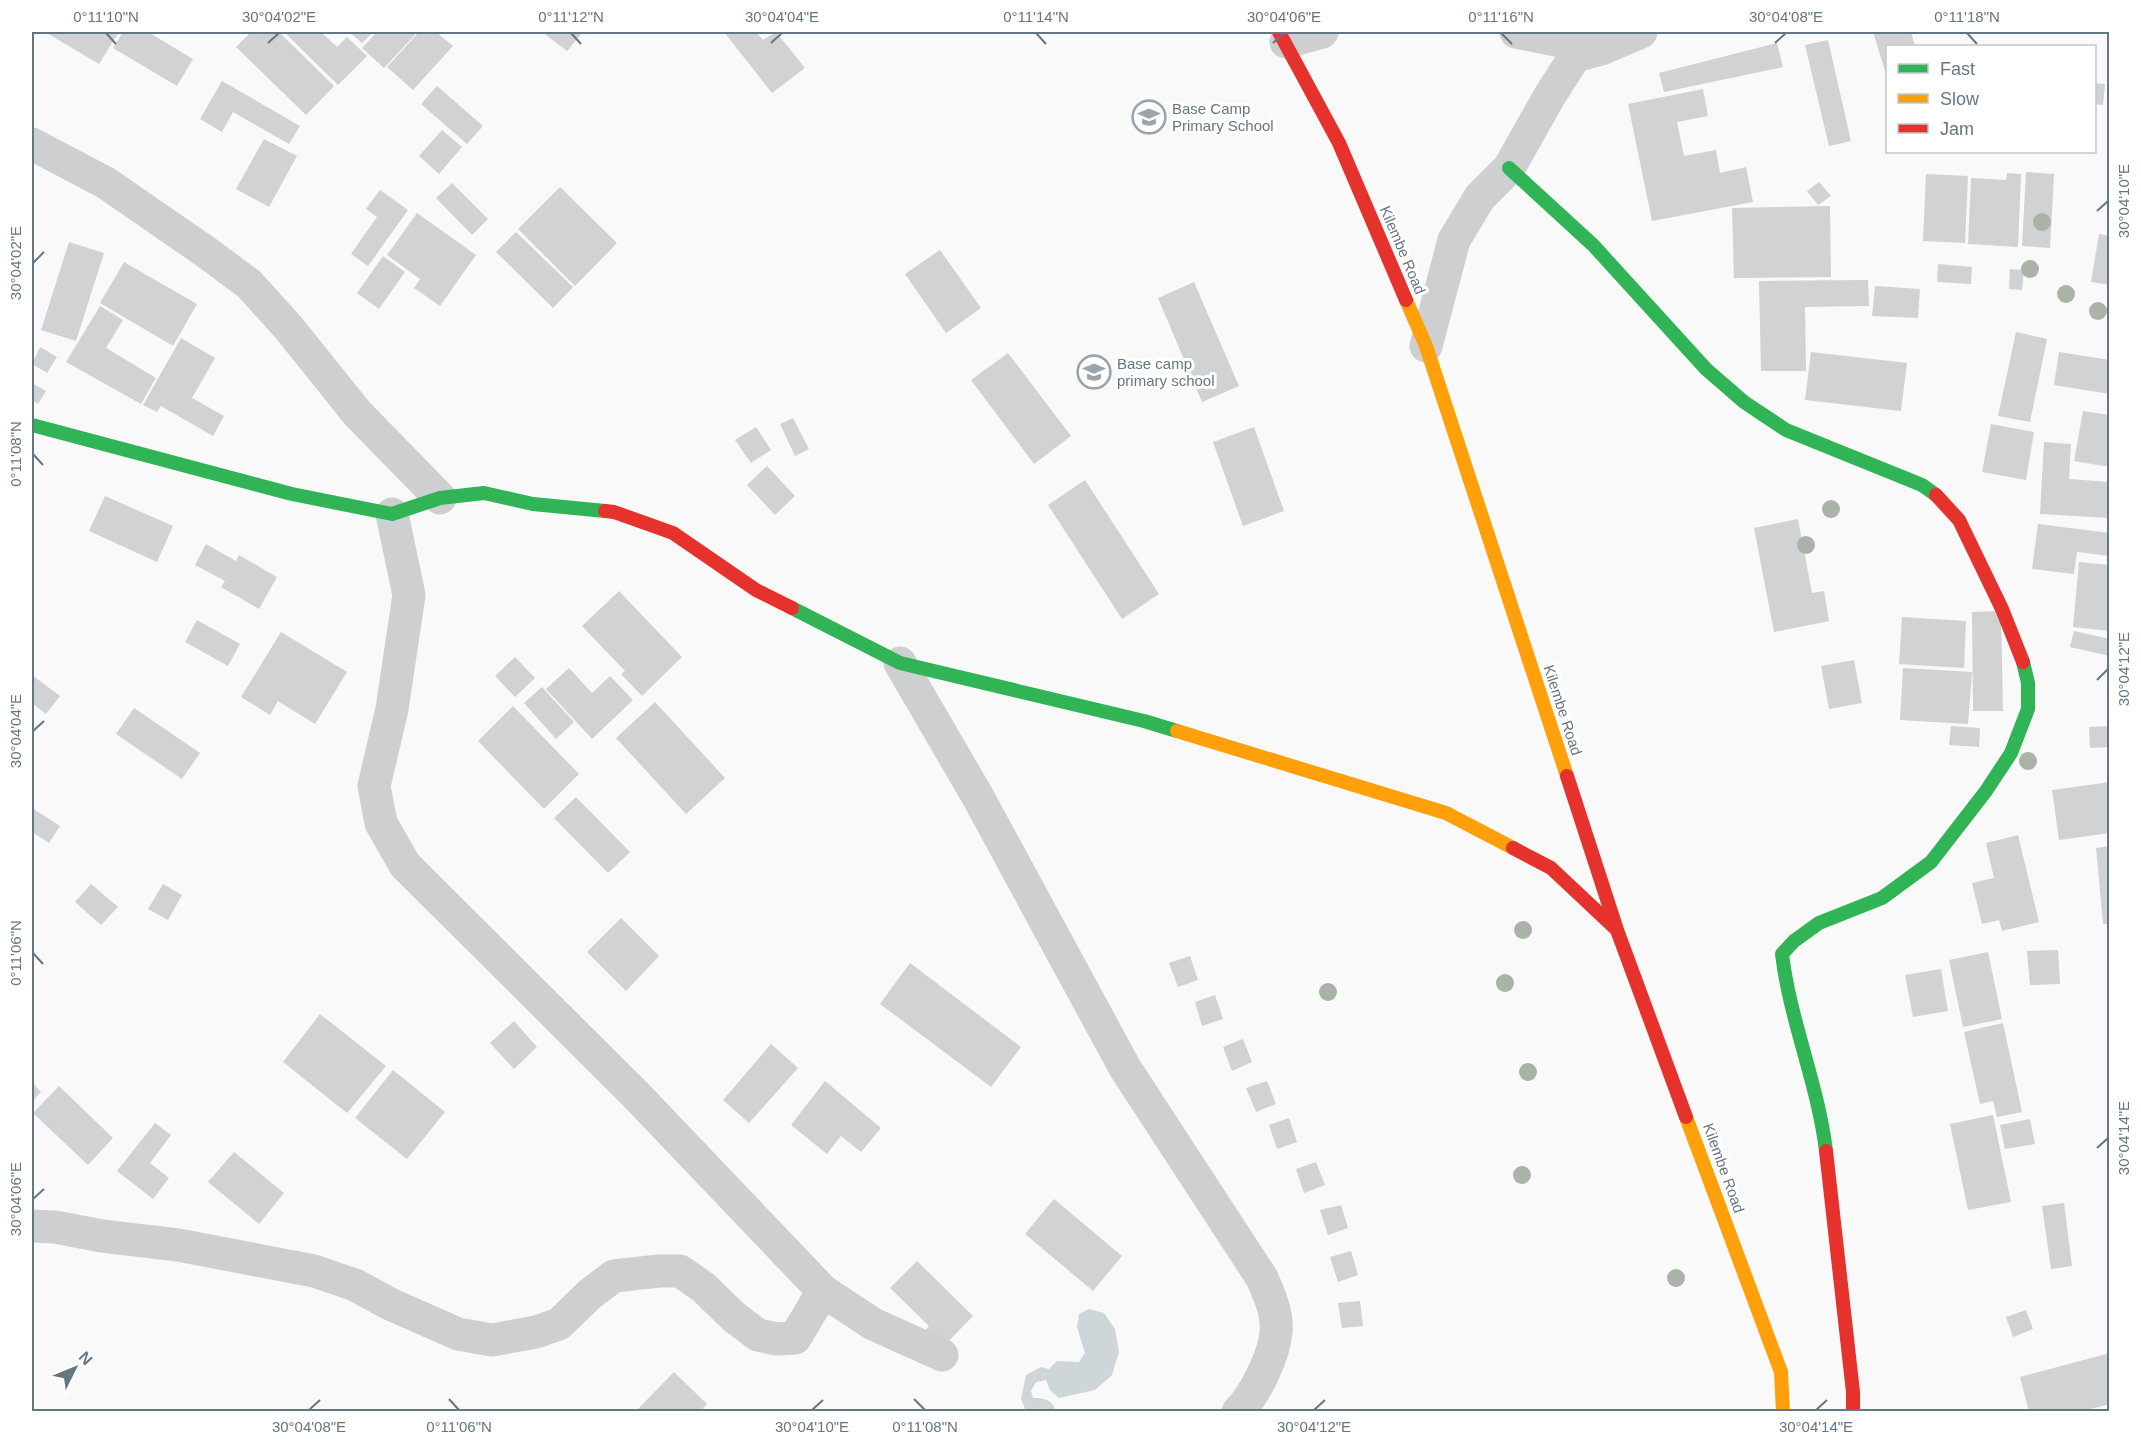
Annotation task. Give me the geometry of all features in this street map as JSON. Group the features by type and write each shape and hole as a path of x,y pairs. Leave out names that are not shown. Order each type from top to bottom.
{"street":[{"path":"1282,37 1322,32"},
{"path":"1516,32 1601,49"},
{"path":"1426,346 1454,240 1480,197 1509,168 1575,56 1601,49 1641,32"},
{"name":"Kilembe Road","path":"1282,37 1339,143 1426,346 1617,930 1781,1372 1783,1412"},
{"path":"32,144 106,183 249,284 288,327 357,413 440,498"},
{"path":"1509,168 1593,245 1707,369 1744,402 1786,430 1922,485 1942,500 1959,520 2002,609 2022,660 2028,683 2028,709 2011,753 1986,791 1931,862 1882,898 1819,922 1794,941 1782,954 1786,988 1822,1119 1853,1392 1853,1412"},
{"path":"32,425 292,494 393,514 440,498 484,493 533,504 614,512 673,532 756,590 900,663 1144,722 1446,813 1551,868 1617,930"},
{"path":"393,514 409,595 392,709 374,786 381,823 405,864 636,1095 823,1291 873,1324 942,1355"},
{"path":"900,663 978,797 1125,1068 1262,1278 1272,1304 1276,1331 1265,1369 1247,1403 1238,1412"},
{"path":"32,1226 55,1227 102,1236 178,1245 314,1271 355,1285 390,1304 458,1334 492,1340 536,1332 559,1324 590,1294 615,1276 680,1271 703,1287 734,1317 758,1335 777,1339 795,1338 823,1291"}],"shaded area":[{"path":"1089,1309 1104,1313 1115,1329 1119,1352 1112,1375 1095,1390 1059,1398 1050,1390 1046,1380 1036,1382 1031,1391 1033,1398 1048,1400 1056,1411 1026,1411 1021,1399 1026,1375 1041,1367 1049,1369 1057,1361 1079,1362 1085,1353 1077,1327 1079,1314"}],"building":[{"path":"45,32 119,32 99,64"},
{"path":"123,32 148,32 193,59 177,86 113,48"},
{"path":"251,32 279,32 334,86 306,115 236,47"},
{"path":"284,32 321,32 337,47 347,37 367,56 338,85"},
{"path":"349,32 373,32 362,43"},
{"path":"377,32 411,32 415,35 384,68 362,48"},
{"path":"419,32 436,32 453,46 413,90 387,67"},
{"path":"542,32 583,32 567,51"},
{"path":"724,32 756,32 763,40 776,32 805,68 772,93"},
{"path":"1873,32 1911,32 1915,45 1886,45 1885,71"},
{"path":"1828,40 1851,141 1829,146 1805,45"},
{"path":"1777,43 1783,67 1664,92 1659,73"},
{"path":"222,81 300,126 289,144 233,112 222,132 200,119"},
{"path":"2096,83 2105,84 2103,105 2096,104"},
{"path":"437,86 483,126 467,144 421,104"},
{"path":"1703,89 1708,116 1677,122 1684,156 1716,150 1720,173 1746,167 1753,202 1652,221 1628,104"},
{"path":"442,130 462,147 439,174 419,156"},
{"path":"264,139 297,156 269,207 236,189"},
{"path":"2026,172 2054,174 2050,248 2022,246"},
{"path":"2007,173 2021,174 2018,247 1968,244 1971,178 2006,180"},
{"path":"1926,174 1968,176 1965,243 1923,241"},
{"path":"1819,182 1831,196 1818,205 1807,191"},
{"path":"452,183 488,219 472,235 436,198"},
{"path":"560,187 617,243 575,286 518,229"},
{"path":"380,190 408,210 368,266 351,254 377,217 366,209"},
{"path":"1830,206 1831,277 1734,278 1732,208"},
{"path":"417,213 476,255 440,306 414,288 420,279 387,255"},
{"path":"516,232 573,287 553,308 496,252"},
{"path":"2099,234 2110,236 2110,285 2091,282"},
{"path":"69,242 104,253 76,341 41,330"},
{"path":"940,250 981,308 946,333 905,274"},
{"path":"383,256 405,272 379,309 357,293"},
{"path":"124,262 197,304 173,346 100,303"},
{"path":"1938,264 1972,267 1971,284 1937,282"},
{"path":"2010,269 2024,270 2022,290 2009,289"},
{"path":"1868,280 1869,306 1805,307 1806,371 1761,371 1759,281"},
{"path":"1194,282 1239,386 1202,402 1158,298"},
{"path":"1875,286 1920,289 1918,318 1872,316"},
{"path":"100,306 123,320 106,348 156,378 141,404 66,362"},
{"path":"2016,332 2047,339 2030,422 1998,416"},
{"path":"181,338 215,358 192,398 224,416 213,436 161,406 157,412 143,405"},
{"path":"40,347 57,357 47,373 32,364"},
{"path":"1811,352 1907,363 1901,411 1805,400"},
{"path":"2059,352 2110,360 2110,394 2054,385"},
{"path":"1008,353 1071,436 1034,464 971,380"},
{"path":"32,383 46,391 38,404 32,400"},
{"path":"2083,411 2110,415 2110,467 2074,461"},
{"path":"793,418 809,449 795,456 780,424"},
{"path":"1991,424 2034,432 2026,480 1982,472"},
{"path":"756,427 771,450 751,463 735,440"},
{"path":"1254,427 1284,511 1243,526 1213,442"},
{"path":"2044,442 2071,444 2069,479 2110,482 2110,518 2040,514"},
{"path":"767,466 795,496 775,515 747,485"},
{"path":"1085,480 1159,594 1122,619 1048,505"},
{"path":"105,496 173,526 157,562 89,531"},
{"path":"1798,519 1812,593 1824,591 1829,621 1774,632 1754,528"},
{"path":"2038,524 2110,533 2110,556 2077,552 2074,574 2032,569"},
{"path":"206,544 236,561 239,555 277,577 259,609 221,587 225,581 195,565"},
{"path":"2079,562 2110,565 2109,631 2073,627"},
{"path":"619,591 682,657 642,696 621,674 625,671 582,626"},
{"path":"2001,611 2003,711 1973,711 1972,612"},
{"path":"1902,617 1966,621 1964,668 1899,664"},
{"path":"197,620 240,644 228,666 185,642"},
{"path":"2074,631 2110,639 2110,656 2070,647"},
{"path":"281,632 347,672 315,724 278,701 270,715 241,697"},
{"path":"515,657 535,678 515,697 495,676"},
{"path":"1854,660 1862,703 1829,709 1821,666"},
{"path":"569,668 592,693 610,676 633,700 592,739 546,689"},
{"path":"1903,668 1972,672 1968,724 1900,720"},
{"path":"32,675 60,696 46,714 32,703"},
{"path":"542,687 574,722 556,739 524,703"},
{"path":"655,702 725,778 686,814 616,738"},
{"path":"513,706 579,774 544,809 478,741"},
{"path":"134,708 200,753 182,779 116,734"},
{"path":"1951,726 1980,728 1979,747 1949,745"},
{"path":"2110,726 2110,747 2090,748 2089,727"},
{"path":"2110,782 2110,833 2059,840 2052,790"},
{"path":"576,797 630,852 608,873 554,818"},
{"path":"32,808 60,826 49,843 32,832"},
{"path":"2018,835 2039,922 2002,931 1999,920 1982,924 1972,883 1994,878 1986,843"},
{"path":"2110,846 2110,924 2103,924 2096,848"},
{"path":"91,884 118,907 101,925 75,902"},
{"path":"163,884 182,895 168,920 148,909"},
{"path":"621,918 659,956 626,991 587,952"},
{"path":"2058,950 2060,984 2030,985 2027,951"},
{"path":"1988,952 2002,1019 1963,1027 1949,960"},
{"path":"1190,956 1198,980 1178,987 1169,963"},
{"path":"910,963 1021,1047 991,1087 880,1004"},
{"path":"1941,969 1948,1011 1913,1017 1905,975"},
{"path":"1215,995 1223,1019 1202,1026 1195,1002"},
{"path":"320,1014 386,1066 347,1113 283,1062"},
{"path":"514,1021 537,1047 514,1069 490,1043"},
{"path":"2003,1023 2022,1112 1997,1117 1993,1101 1980,1104 1964,1032"},
{"path":"1243,1039 1252,1062 1232,1071 1223,1047"},
{"path":"771,1044 798,1068 749,1123 723,1100"},
{"path":"393,1070 445,1112 407,1159 355,1118"},
{"path":"825,1081 881,1128 861,1152 841,1136 827,1154 791,1125"},
{"path":"1267,1081 1276,1104 1256,1112 1246,1088"},
{"path":"32,1082 41,1092 32,1102"},
{"path":"59,1086 113,1138 88,1165 33,1113"},
{"path":"1993,1115 2011,1202 1968,1210 1950,1124"},
{"path":"1289,1118 1297,1142 1277,1149 1269,1125"},
{"path":"2030,1119 2035,1144 2005,1149 2000,1125"},
{"path":"155,1123 171,1135 150,1163 169,1178 153,1199 117,1171"},
{"path":"234,1152 284,1193 259,1224 208,1182"},
{"path":"1316,1162 1325,1185 1304,1193 1296,1169"},
{"path":"1054,1199 1122,1256 1093,1291 1025,1234"},
{"path":"2064,1203 2072,1266 2051,1269 2042,1206"},
{"path":"1341,1205 1348,1228 1328,1235 1320,1210"},
{"path":"1351,1251 1358,1275 1338,1282 1330,1257"},
{"path":"917,1261 973,1316 942,1348 925,1331 929,1326 890,1288"},
{"path":"1360,1301 1363,1326 1342,1328 1338,1303"},
{"path":"2026,1310 2033,1329 2013,1337 2006,1317"},
{"path":"2110,1353 2110,1404 2079,1412 2029,1412 2020,1377"},
{"path":"674,1372 707,1404 700,1412 635,1412"}],"traffic: fast":[{"path":"1509,168 1593,245 1706,369 1744,402 1786,430 1922,485 1936,495"},
{"path":"32,425 292,494 392,514 440,498 484,493 533,504 605,511"},
{"path":"792,608 900,663 1144,721 1177,731"},
{"path":"1826,1151 1817,1101 1791,1004 1782,954 1794,941 1819,923 1882,898 1931,862 1986,791 2011,753 2028,709 2028,683 2023,662"}],"traffic: slow":[{"path":"1406,300 1426,346 1567,776"},
{"path":"1177,731 1446,813 1513,848"},
{"path":"1686,1117 1781,1372 1783,1412"}],"traffic: jam":[{"path":"1279,32 1339,143 1406,300"},
{"path":"1936,495 1959,520 2002,609 2023,662"},
{"path":"605,511 614,512 673,533 756,590 792,608"},
{"path":"1567,776 1617,930 1686,1117"},
{"path":"1513,848 1551,868 1617,930"},
{"path":"1826,1151 1853,1392 1853,1412"}],"place":[{"name":"Base Camp Primary School","path":"1149,117"},
{"name":"Base camp primary school","path":"1094,372"}]}
